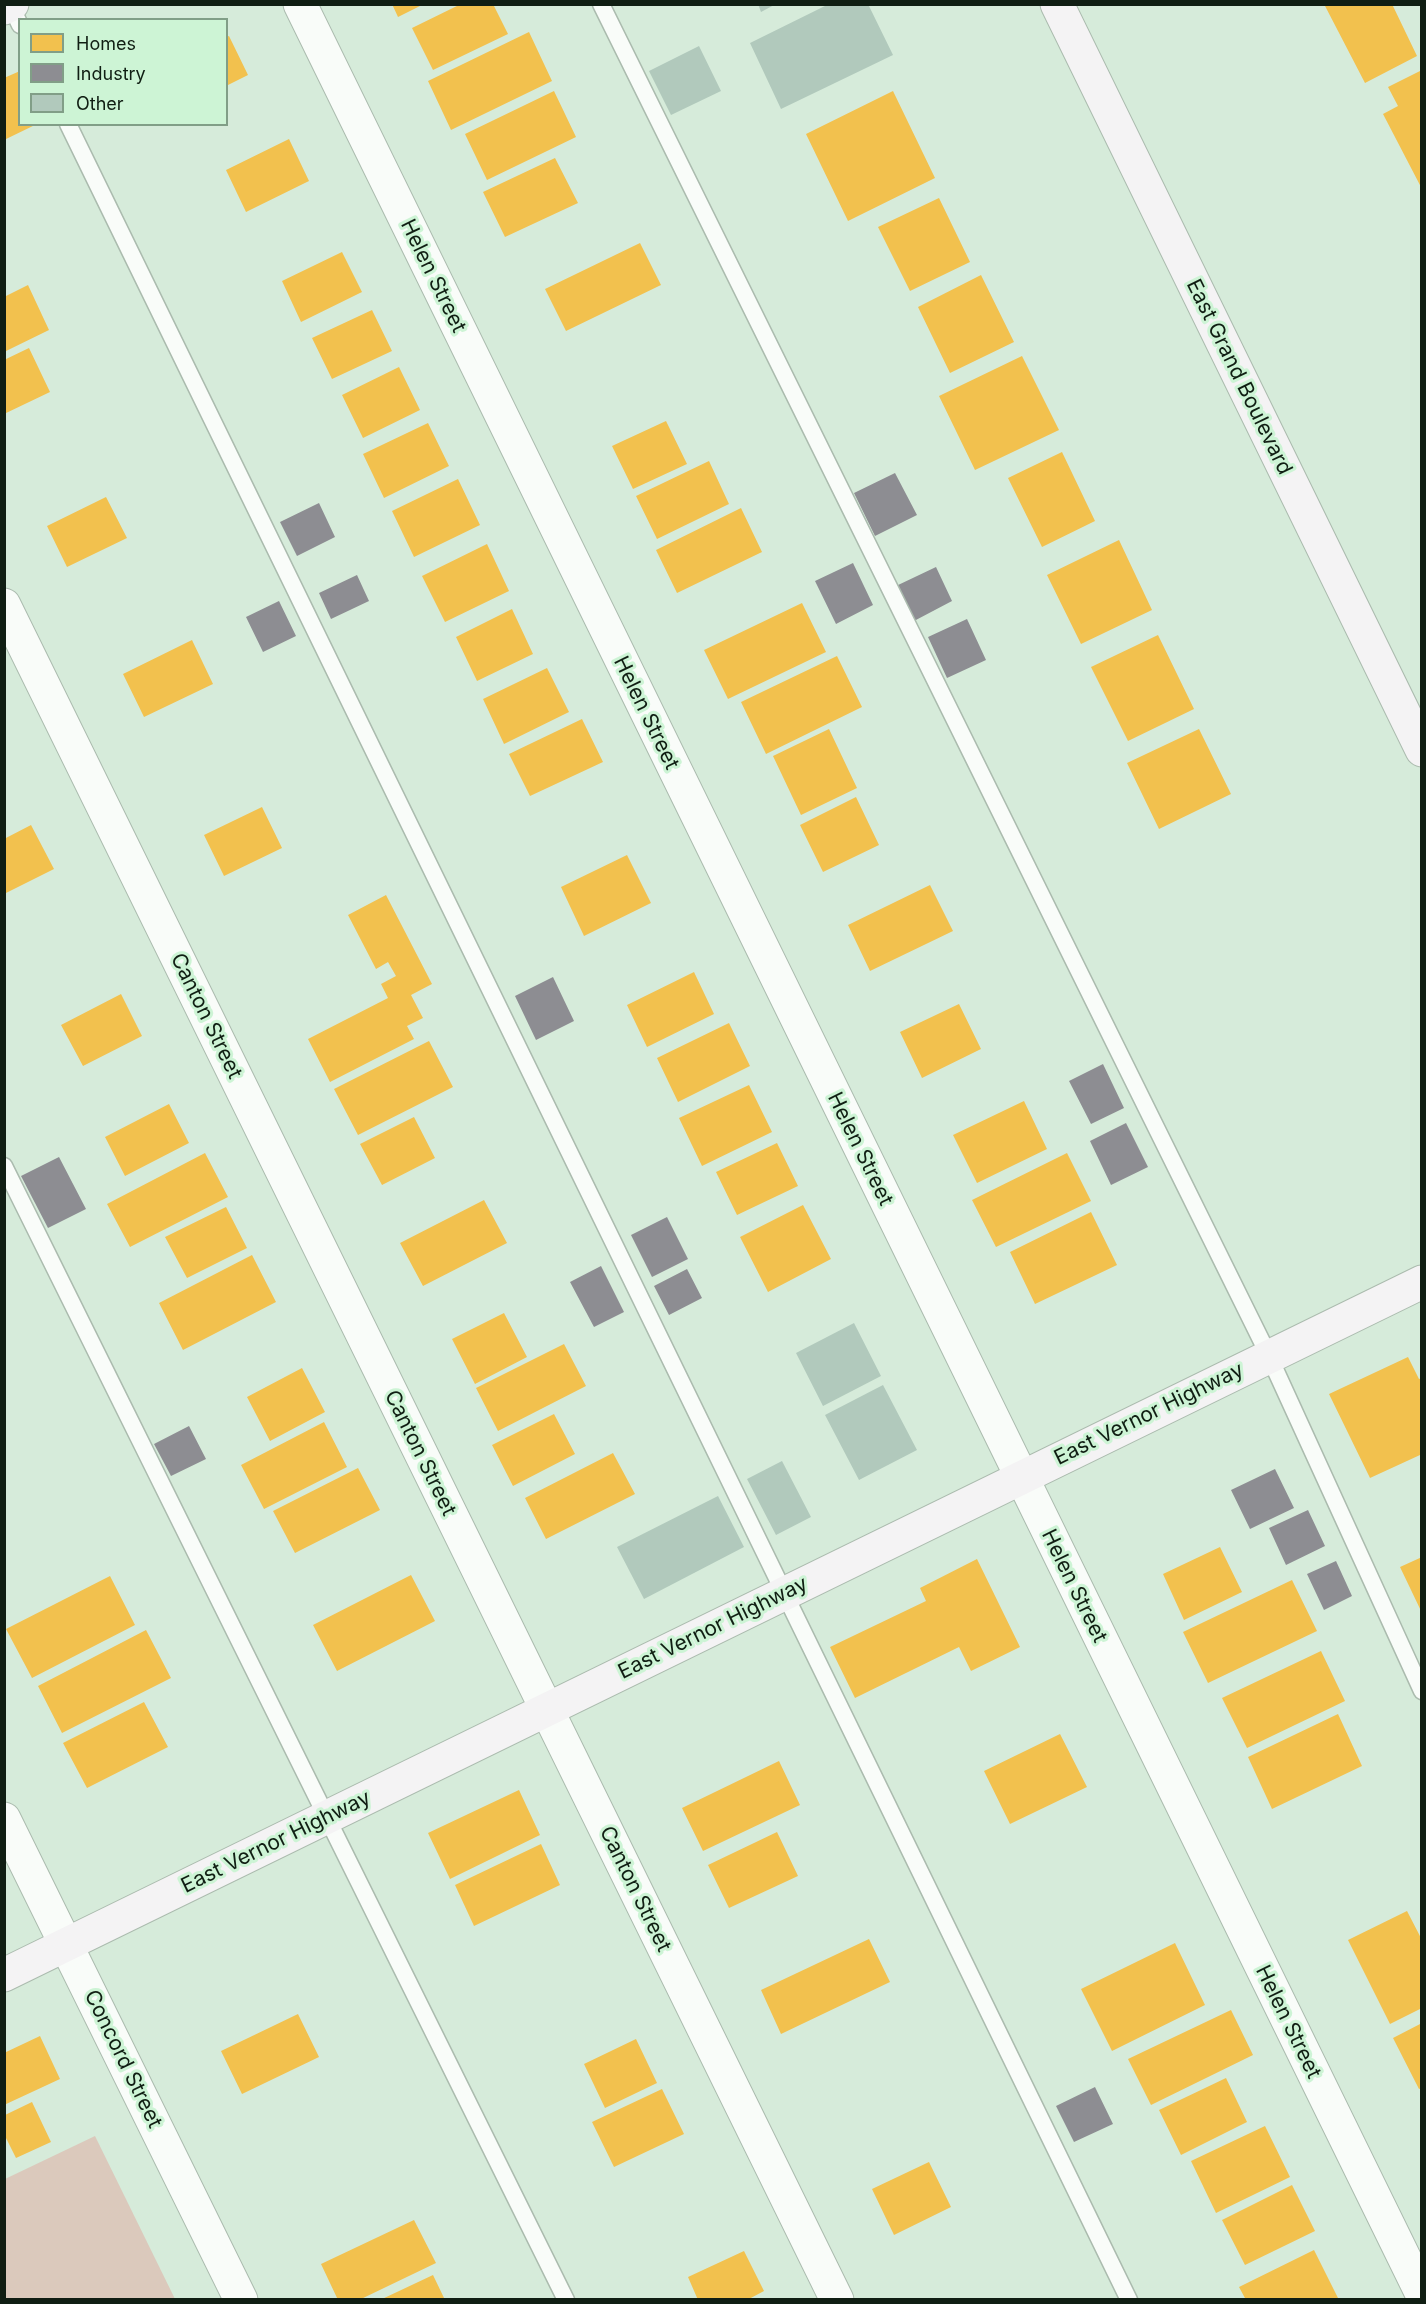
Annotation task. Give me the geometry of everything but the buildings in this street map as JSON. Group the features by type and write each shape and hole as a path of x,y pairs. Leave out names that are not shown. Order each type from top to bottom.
{"street":[{"name":"Helen Street","path":"300,4 1422,2294"},
{"name":"East Grand Boulevard","path":"1057,4 1422,750"},
{"path":"4,8 10,5"},
{"name":"Canton Street","path":"4,605 837,2300"},
{"name":"East Vernor Highway","path":"4,1975 1422,1282"},
{"name":"Concord Street","path":"4,1819 241,2300"}],"lane":[{"path":"601,4 1269,1356 1422,1691"},
{"path":"10,5 18,21"},
{"path":"69,126 1129,2300"},
{"path":"4,1166 566,2300"}],"shaded area":[{"path":"95,2136 175,2299 5,2299 5,2179"}]}
